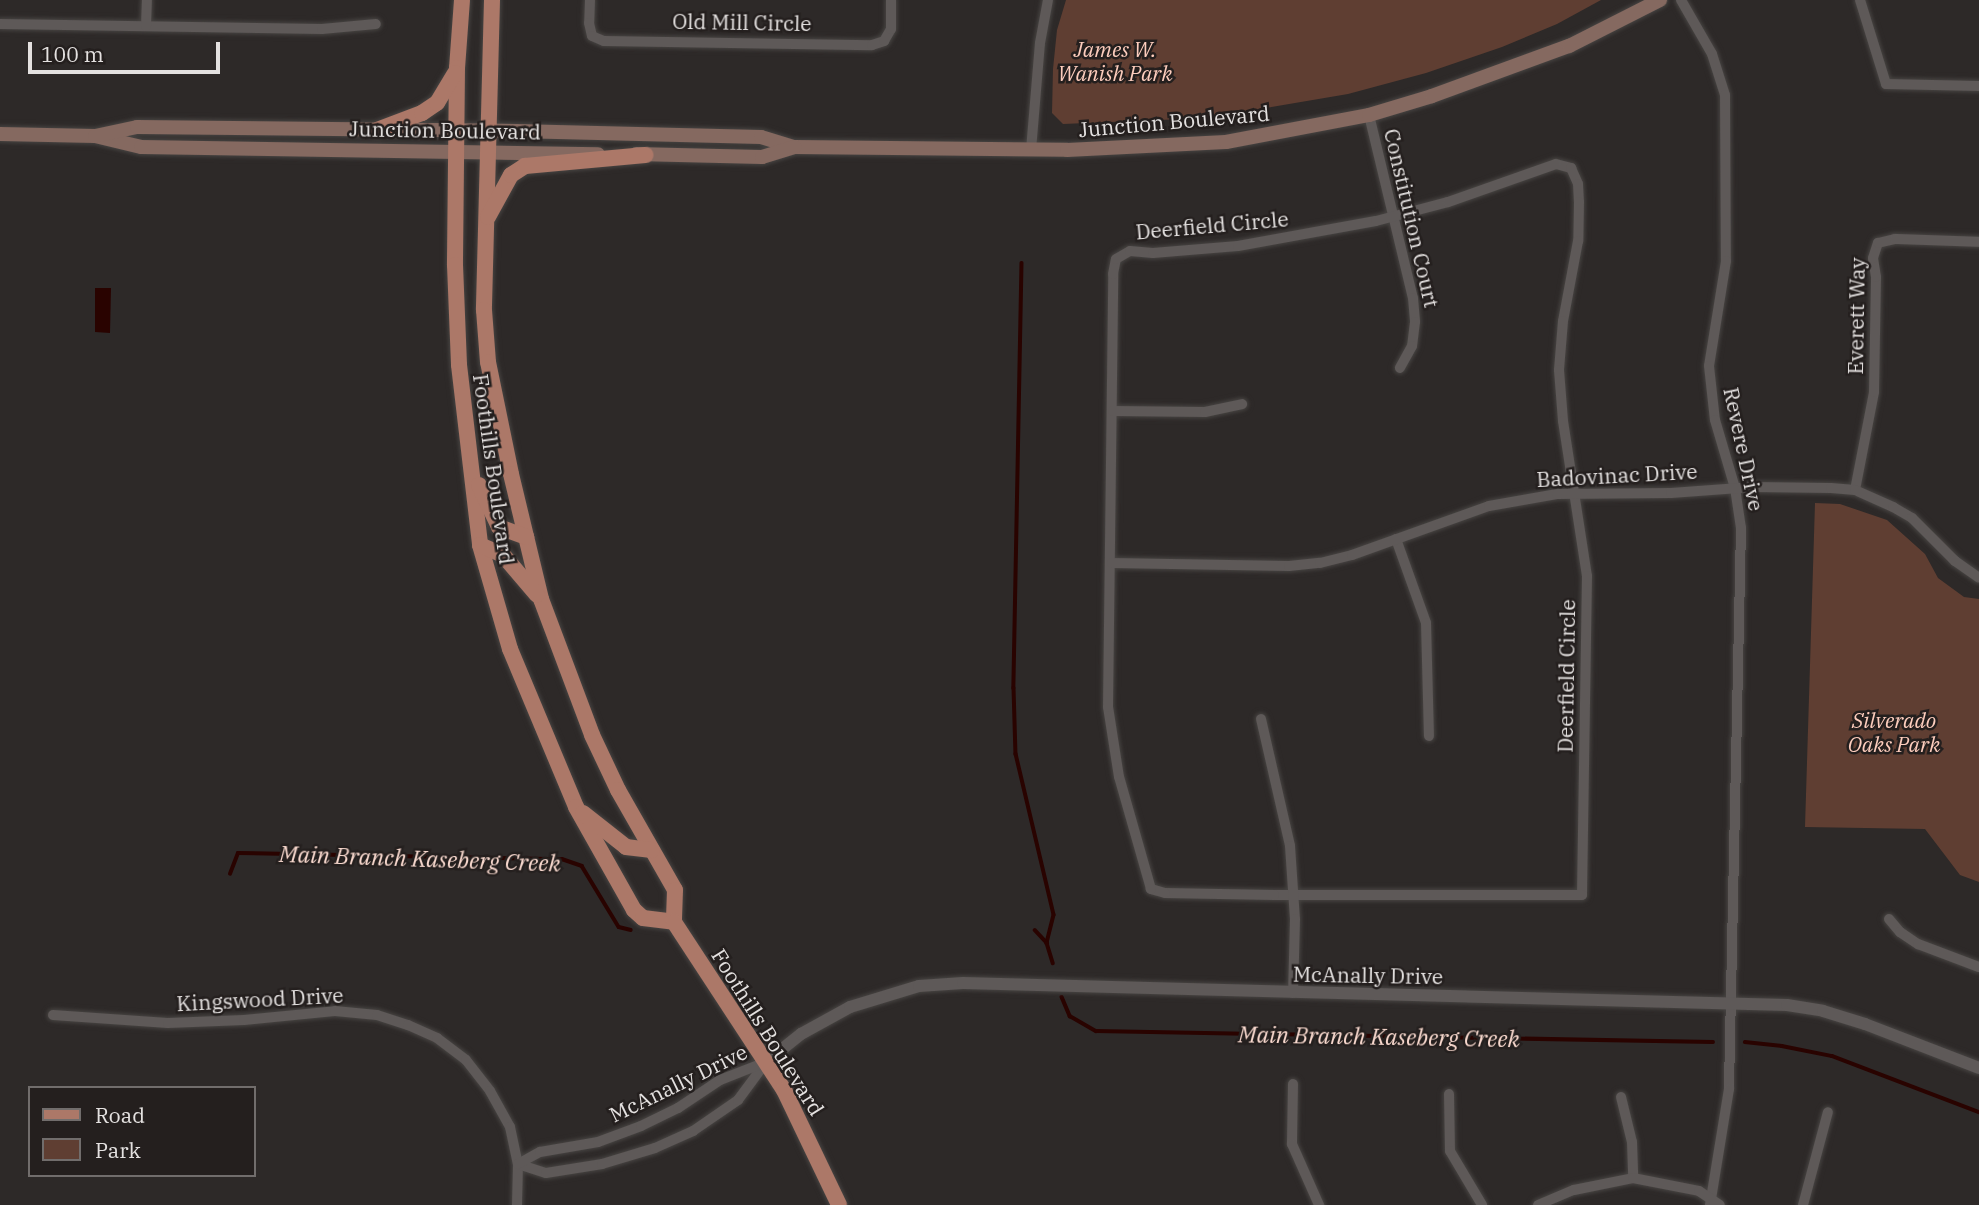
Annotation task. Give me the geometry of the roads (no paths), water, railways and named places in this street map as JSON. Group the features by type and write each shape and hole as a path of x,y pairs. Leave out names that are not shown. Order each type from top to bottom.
{"main road":[{"name":"Foothills Boulevard","path":"462,0 457,68 455,265 459,365 480,545 510,649 576,807 639,916 647,920 674,922"},
{"name":"Foothills Boulevard","path":"492,0 484,310 488,362 541,599 592,735 618,790 675,890 674,922 784,1090 839,1205"},
{"name":"Junction Boulevard","path":"95,136 137,127 761,137 794,147 1031,150 1226,142 1369,115 1502,74 1569,46 1660,0"},
{"path":"377,130 422,113 437,103 457,68"},
{"name":"Junction Boulevard","path":"0,134 95,136 141,147 762,157 794,147"},
{"path":"485,224 511,175 525,166 646,155"},
{"path":"473,474 499,527 526,537"},
{"path":"480,545 503,555 541,599"},
{"path":"576,807 626,847 652,850"}],"street":[{"path":"146,26 147,0"},
{"name":"Old Mill Circle","path":"590,0 589,23 592,36 604,41 872,45 884,41 891,29 891,0"},
{"path":"1031,150 1040,43 1048,0"},
{"name":"Revere Drive","path":"1681,0 1712,54 1726,95 1726,261 1709,366 1715,420 1735,488 1741,528 1729,1089 1714,1203"},
{"path":"1860,0 1886,84 1979,86"},
{"path":"0,24 332,29 376,24"},
{"name":"Constitution Court","path":"1369,115 1413,298 1415,322 1412,346 1400,368"},
{"name":"Deerfield Circle","path":"1556,164 1571,169 1578,184 1578,241 1562,334 1559,370 1587,576 1582,895 1295,895 1165,893 1151,889 1111,742 1108,707 1113,274 1116,259 1130,251 1191,251 1272,241 1394,216 1448,202 1556,164"},
{"name":"Everett Way","path":"1855,490 1874,391 1876,277 1873,258 1878,243 1895,239 1979,243"},
{"path":"1113,411 1205,412 1242,404"},
{"name":"Badovinac Drive","path":"1111,564 1289,566 1352,555 1489,506 1521,499 1575,493 1671,493 1735,488 1855,490 1875,497 1912,518 1955,561 1979,578"},
{"path":"1396,539 1426,623 1429,736"},
{"path":"1261,719 1290,846 1295,895 1293,993"},
{"path":"1889,919 1900,932 1918,944 1979,967"},
{"name":"McAnally Drive","path":"518,1164 546,1173 602,1164 655,1148 693,1131 738,1100 766,1062 801,1034 850,1007 919,986 975,984 1787,1004 1823,1011 1979,1068"},
{"name":"Kingswood Drive","path":"53,1015 168,1023 244,1020 335,1011 377,1015 437,1038 466,1060 490,1091 509,1128 518,1164 517,1205"},
{"name":"McAnally Drive","path":"518,1164 540,1152 598,1142 641,1126 678,1108 720,1080 766,1062"},
{"path":"1293,1084 1292,1144 1319,1205"},
{"path":"1449,1094 1450,1151 1482,1205"},
{"path":"1621,1097 1632,1142 1633,1178"},
{"path":"1803,1205 1828,1112"},
{"path":"1538,1205 1574,1190 1633,1178 1699,1191 1714,1203"}],"waterway":[{"path":"1022,263 1014,688 1016,754 1054,915 1047,943"},
{"name":"Main Branch Kaseberg Creek","path":"230,874 238,853 562,859 582,866 619,927 631,930"},
{"name":"Main Branch Kaseberg Creek","path":"1035,930 1047,943 1053,963"},
{"name":"Main Branch Kaseberg Creek","path":"1062,997 1070,1016 1096,1031 1713,1042"},
{"name":"Main Branch Kaseberg Creek","path":"1745,1042 1832,1056 1979,1112"}],"park label":[{"name":"James W. Wanish Park","path":"1115,61"},
{"name":"Silverado Oaks Park","path":"1894,732"}]}
